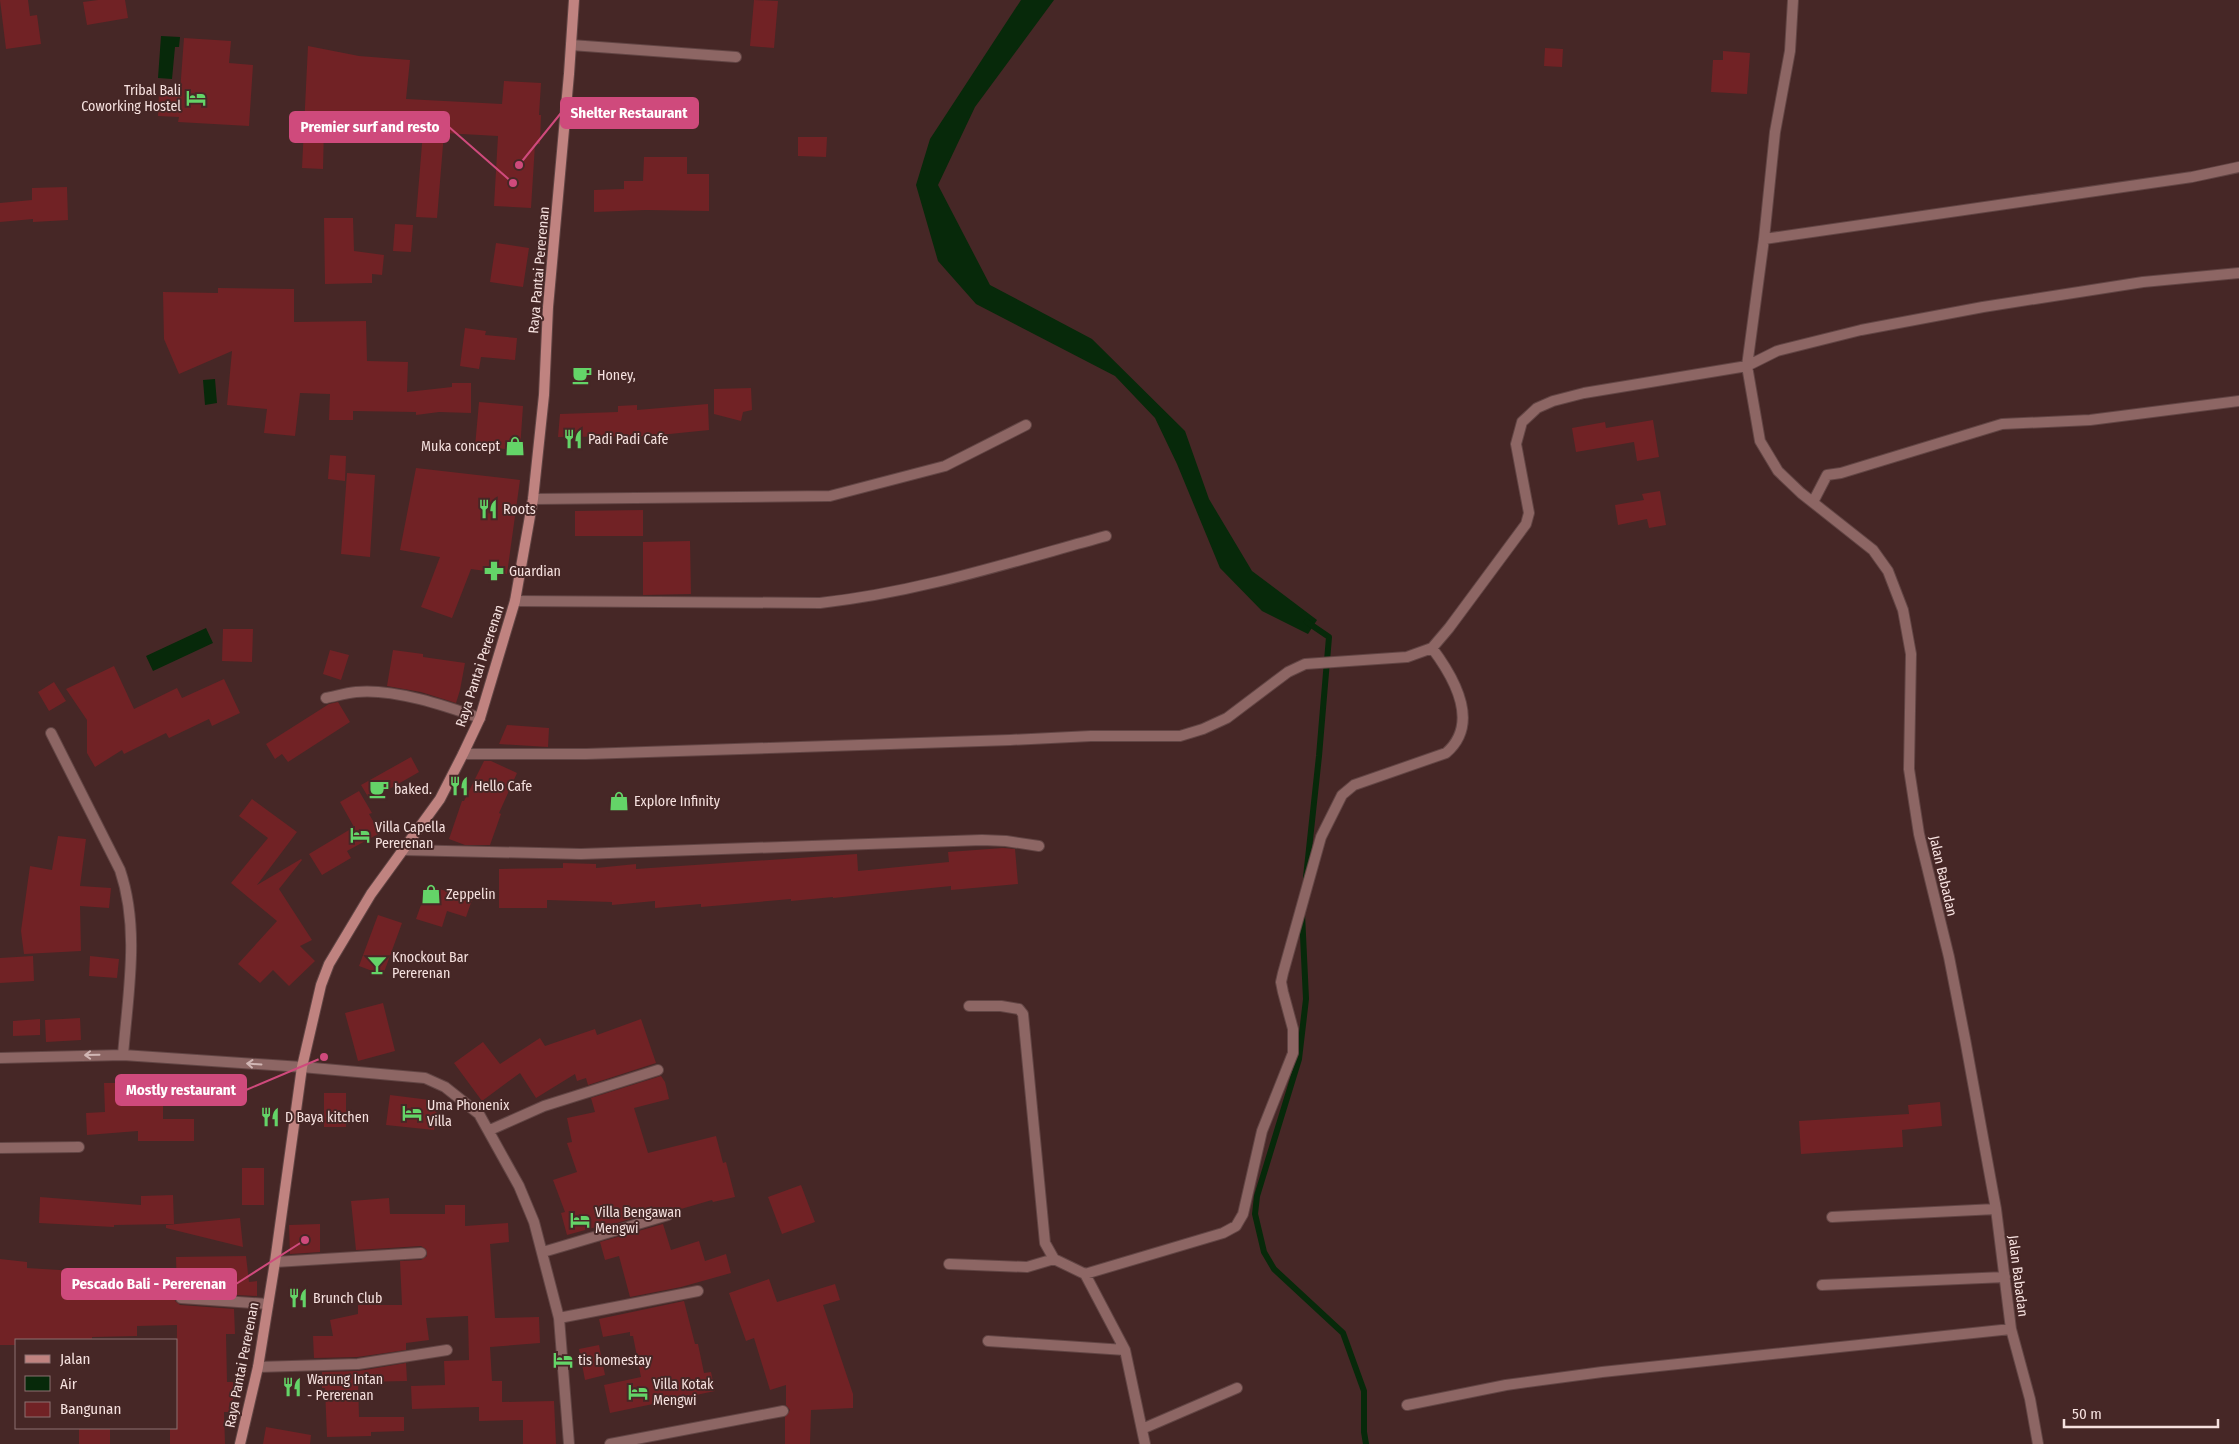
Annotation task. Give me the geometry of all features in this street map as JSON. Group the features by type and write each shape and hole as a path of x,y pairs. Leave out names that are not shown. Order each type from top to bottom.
{"street":[{"name":"Raya Pantai Pererenan","path":"240,1444 258,1367 275,1262 302,1067 317,1000 329,964 371,894 440,799 463,754 480,718 515,601 533,499 544,395 548,307 574,0"},
{"name":"Jalan Babadan","path":"1793,0 1790,51 1774,132 1764,239 1747,366 1760,441 1778,470 1801,493 1873,550 1888,571 1903,610 1911,654 1909,769 1919,834 1949,957 1965,1039 1996,1209 2011,1329 2030,1399 2038,1444"},
{"path":"571,45 736,57"},
{"path":"1764,239 2192,177 2239,167"},
{"path":"463,754 586,754 1091,736 1180,736 1203,729 1227,718 1288,672 1305,664 1407,657 1432,648 1450,628 1526,524 1529,513 1516,444 1522,422 1537,408 1584,393 1747,366 1777,351 1861,330 1983,307 2143,282 2239,273"},
{"path":"1813,502 1826,474 1841,473 2002,424 2090,420 2239,401"},
{"path":"533,499 830,496 945,466 1026,425"},
{"path":"515,601 820,603 869,598 909,590 1106,536"},
{"path":"969,1006 1010,1007 1019,1009 1023,1014 1045,1243 1054,1259 1085,1274 1223,1233 1236,1226 1243,1214 1262,1131 1293,1053 1293,1029 1281,982 1321,837 1342,795 1354,785 1446,753 1456,744 1461,732 1463,716 1459,696 1450,674 1432,648"},
{"path":"326,698 358,692 380,692 448,707 480,718"},
{"path":"51,734 120,870 131,912 131,951 123,1054"},
{"path":"403,850 581,854 982,840 1039,846"},
{"path":"0,1058 123,1054 425,1078 445,1087 464,1100 479,1114 490,1130 519,1186 534,1222 559,1318 569,1444"},
{"path":"490,1130 544,1106 658,1070"},
{"path":"0,1148 79,1147"},
{"path":"1832,1218 1996,1209"},
{"path":"543,1252 668,1215"},
{"path":"275,1262 421,1253"},
{"path":"949,1264 1027,1267 1054,1259"},
{"path":"1085,1274 1088,1283 1125,1350 1145,1444"},
{"path":"1822,1285 2004,1277"},
{"path":"559,1318 698,1291"},
{"path":"181,1298 268,1304"},
{"path":"1407,1405 1506,1385 1602,1372 2011,1329"},
{"path":"988,1342 1125,1350"},
{"path":"258,1367 358,1364 447,1350"},
{"path":"1142,1429 1236,1388"},
{"path":"610,1444 783,1411"}],"water":[{"path":"1021,0 1054,0 975,107 938,185 990,285 1092,339 1185,431 1209,499 1252,571 1317,620 1308,634 1262,611 1220,568 1177,464 1155,418 1115,376 976,304 938,261 916,185 930,139"},
{"path":"161,36 180,37 179,47 175,47 172,79 158,78"},
{"path":"215,379 217,403 205,405 203,380"},
{"path":"206,628 213,643 153,671 146,656"}],"building":[{"path":"0,0 28,0 30,16 37,15 41,44 6,49"},
{"path":"125,0 128,18 87,25 83,2"},
{"path":"754,0 778,1 774,48 750,46"},
{"path":"184,38 231,41 229,63 253,65 249,126 178,122 179,117 158,116 159,91 180,92"},
{"path":"308,46 359,56 410,60 406,99 502,104 504,81 541,83 540,144 535,144 531,208 494,206 498,136 444,133 437,218 416,217 423,132 324,127 323,169 302,168"},
{"path":"1545,48 1563,49 1562,67 1544,66"},
{"path":"1723,51 1750,53 1747,94 1711,92 1713,60 1723,60"},
{"path":"798,137 827,137 826,157 798,156"},
{"path":"644,157 687,157 687,174 709,174 709,211 646,210 594,212 594,190 624,189 624,181 643,181"},
{"path":"67,187 68,220 33,222 33,219 0,222 0,203 32,200 32,188"},
{"path":"324,218 353,218 354,251 384,255 382,275 372,274 372,283 325,284"},
{"path":"395,224 413,225 411,252 393,251"},
{"path":"496,243 529,248 523,287 490,282"},
{"path":"218,288 294,289 294,322 366,321 367,361 408,362 407,392 452,387 452,383 471,383 471,413 439,412 416,415 416,412 353,411 353,420 329,420 330,394 300,393 295,436 264,433 267,409 227,405 232,351 179,374 164,339 163,292 218,293"},
{"path":"465,328 486,331 485,335 517,338 515,360 481,357 479,369 460,366"},
{"path":"751,388 752,410 743,412 741,421 714,414 714,389"},
{"path":"479,402 523,406 520,450 475,447"},
{"path":"708,404 709,430 650,436 558,437 560,414 618,412 618,406 637,405 637,410"},
{"path":"1653,420 1659,457 1637,461 1634,442 1576,452 1572,428 1605,422 1606,428"},
{"path":"330,455 346,456 345,481 328,479"},
{"path":"416,468 520,480 507,574 471,569 452,618 421,607 440,557 400,550"},
{"path":"347,473 375,475 370,557 341,554"},
{"path":"1660,491 1666,525 1649,528 1647,519 1618,525 1615,505 1644,500 1642,494"},
{"path":"643,510 643,536 575,536 575,511"},
{"path":"690,541 691,594 643,595 643,542"},
{"path":"223,629 253,629 252,662 222,661"},
{"path":"330,650 349,655 341,680 323,674"},
{"path":"393,650 423,654 423,657 465,663 456,703 421,692 387,686"},
{"path":"114,666 134,709 177,688 182,698 224,679 240,713 212,726 209,719 169,738 166,733 124,754 122,750 95,767 87,753 87,720 66,689"},
{"path":"54,682 66,701 49,711 38,692"},
{"path":"338,702 350,722 288,762 282,754 275,759 266,744 329,704"},
{"path":"507,725 549,728 548,747 499,744"},
{"path":"411,757 419,772 370,800 361,785"},
{"path":"484,761 491,761 517,773 499,813 501,814 490,845 465,845 449,839 462,801 464,801"},
{"path":"359,791 372,813 369,814 380,833 347,851 351,858 322,875 309,854 354,827 340,802"},
{"path":"252,799 297,832 257,885 302,860 279,889 312,940 300,946 315,961 289,986 273,970 260,983 238,964 277,921 231,883 268,838 239,816"},
{"path":"58,836 86,839 80,886 111,888 109,908 80,906 81,951 24,954 21,931 30,866 52,870"},
{"path":"1003,848 1015,849 1018,884 951,890 951,886 833,898 791,901 791,899 701,907 701,904 655,908 655,901 612,905 612,902 547,900 547,908 499,908 499,869 563,868 563,863 596,864 596,868 636,864 636,869 857,854 858,871 949,862 948,852"},
{"path":"428,885 472,900 466,917 447,911 442,927 416,919"},
{"path":"378,915 402,923 383,975 359,966"},
{"path":"33,956 34,981 0,983 0,958"},
{"path":"90,956 119,959 117,978 89,976"},
{"path":"383,1003 395,1051 358,1061 345,1013"},
{"path":"80,1018 81,1040 46,1042 45,1020"},
{"path":"40,1019 40,1035 13,1036 13,1021"},
{"path":"641,1019 656,1063 588,1085 586,1078 577,1081 575,1074 536,1098 520,1073 482,1101 454,1063 483,1042 500,1064 540,1038 545,1046 595,1029 597,1035"},
{"path":"661,1076 665,1082 669,1099 634,1108 648,1153 716,1136 723,1163 726,1162 735,1197 713,1202 712,1200 674,1211 666,1208 597,1229 596,1227 567,1235 561,1213 565,1212 553,1180 577,1172 567,1143 572,1142 567,1118 595,1112 591,1098"},
{"path":"104,1083 126,1083 126,1091 163,1090 163,1119 194,1119 194,1141 138,1141 138,1131 87,1135 86,1113 105,1112"},
{"path":"324,1093 346,1093 346,1127 324,1127"},
{"name":"Uma Phonenix Villa","path":"390,1095 438,1101 434,1130 386,1125"},
{"path":"1940,1102 1942,1126 1902,1130 1903,1147 1801,1154 1799,1121 1909,1114 1908,1105"},
{"path":"242,1168 264,1168 264,1205 242,1205"},
{"path":"801,1185 815,1222 782,1234 768,1197"},
{"path":"173,1195 174,1224 114,1225 114,1227 39,1223 40,1197 141,1205 141,1196"},
{"path":"389,1198 390,1214 445,1214 445,1205 465,1205 465,1226 508,1223 509,1242 490,1244 495,1318 539,1317 540,1343 490,1347 492,1381 502,1381 502,1402 554,1401 556,1444 523,1444 523,1420 479,1421 479,1407 412,1409 411,1386 445,1385 444,1361 469,1360 468,1316 426,1318 429,1340 406,1343 406,1350 357,1357 314,1358 313,1336 333,1336 330,1320 358,1314 358,1305 402,1305 400,1261 421,1260 427,1256 426,1249 421,1246 356,1250 351,1201"},
{"path":"240,1218 243,1247 166,1228 166,1225"},
{"path":"320,1224 320,1252 290,1254 289,1225"},
{"path":"663,1224 671,1250 699,1241 705,1261 726,1254 731,1273 681,1287 630,1297 619,1256 605,1260 600,1242"},
{"path":"246,1256 249,1282 257,1281 257,1296 177,1292 176,1257"},
{"path":"0,1259 27,1262 27,1268 92,1272 91,1294 176,1294 175,1301 180,1305 234,1309 235,1334 226,1334 227,1382 233,1382 233,1412 224,1412 225,1444 170,1444 170,1429 178,1429 177,1325 137,1326 137,1336 92,1337 92,1339 15,1339 15,1345 0,1345"},
{"path":"769,1279 777,1302 835,1284 840,1300 823,1305 853,1394 853,1408 811,1410 810,1444 785,1444 785,1417 790,1410 786,1405 786,1385 770,1390 754,1338 746,1341 729,1293"},
{"path":"684,1301 695,1344 698,1344 704,1373 711,1372 715,1391 610,1413 604,1385 641,1377 633,1336 630,1336 630,1332 603,1337 599,1319"},
{"path":"599,1345 605,1375 585,1380 579,1349"},
{"path":"406,1363 407,1381 358,1382 359,1417 404,1417 404,1431 371,1432 371,1436 327,1437 325,1388 322,1388 322,1372 359,1371"},
{"path":"266,1427 311,1435 310,1444 263,1444"},
{"path":"79,1429 110,1429 110,1444 79,1444"}],"waterway":[{"path":"1306,877 1329,637 1307,622"},
{"path":"1302,914 1306,999 1299,1059 1257,1196 1255,1214 1264,1252 1274,1269 1343,1333 1364,1391 1364,1432 1366,1444"}],"place":[{"name":"Tribal Bali Coworking Hostel","path":"196,98"},
{"name":"Shelter Restaurant","path":"519,165"},
{"name":"Premier surf and resto","path":"513,183"},
{"name":"Honey,","path":"582,375"},
{"name":"Padi Padi Cafe","path":"573,439"},
{"name":"Muka concept","path":"515,446"},
{"name":"Roots","path":"488,509"},
{"name":"Guardian","path":"494,571"},
{"name":"Hello Cafe","path":"459,786"},
{"name":"baked.","path":"379,789"},
{"name":"Explore Infinity","path":"619,801"},
{"name":"Villa Capella Pererenan","path":"360,835"},
{"name":"Zeppelin","path":"431,894"},
{"name":"Knockout Bar Pererenan","path":"377,965"},
{"name":"Mostly restaurant","path":"324,1057"},
{"name":"Uma Phonenix Villa","path":"412,1113"},
{"name":"D Baya kitchen","path":"270,1117"},
{"name":"Villa Bengawan Mengwi","path":"580,1220"},
{"name":"Pescado Bali - Pererenan","path":"305,1240"},
{"name":"Brunch Club","path":"298,1298"},
{"name":"tis homestay","path":"563,1360"},
{"name":"Warung Intan - Pererenan","path":"292,1387"},
{"name":"Villa Kotak Mengwi","path":"638,1392"}]}
